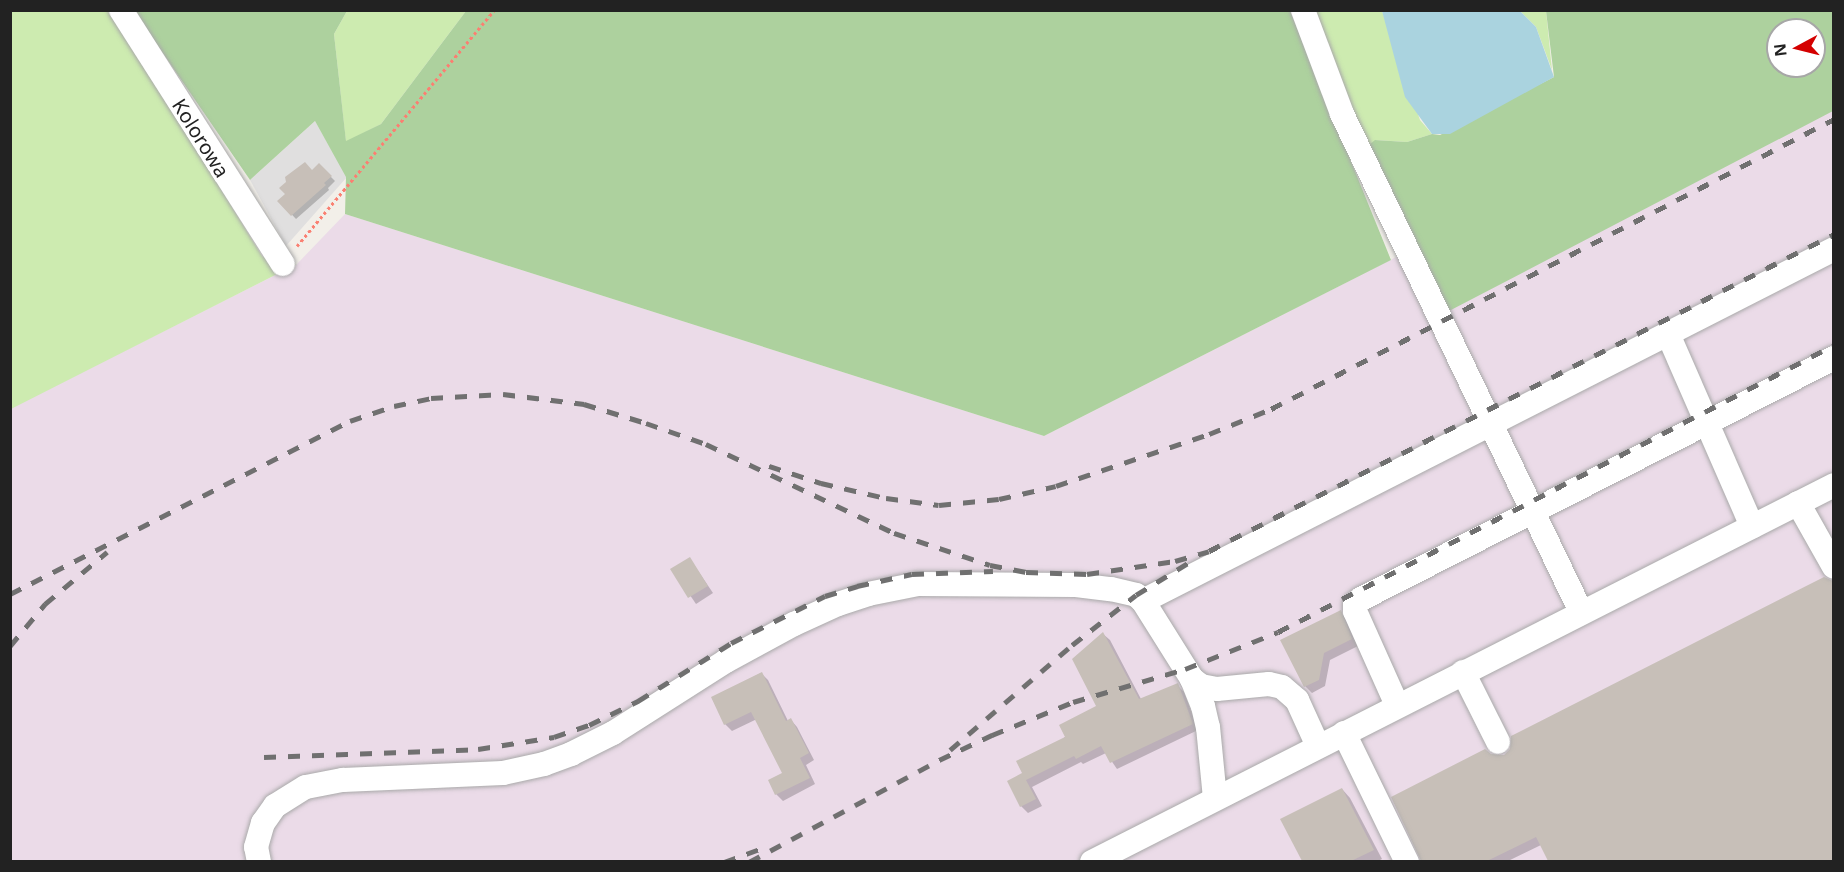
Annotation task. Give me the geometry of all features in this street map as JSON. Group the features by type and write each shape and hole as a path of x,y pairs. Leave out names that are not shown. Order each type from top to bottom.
{"street":[{"name":"Kolorowa","path":"122,10 283,264"},
{"path":"1303,10 1342,114 1581,612"},
{"path":"1143,602 1833,249"},
{"path":"1668,334 1752,526"},
{"path":"1397,705 1355,610 1355,604 1833,358"},
{"path":"1092,861 1833,485"},
{"path":"1798,503 1833,567"},
{"path":"259,861 256,847 263,823 276,806 306,787 343,780 503,773 544,764 571,754 613,733 726,661 794,624 838,604 868,594 918,584 1076,585 1127,592 1143,602 1192,680 1203,706 1208,727 1215,798"},
{"path":"1462,672 1498,742"},
{"path":"1192,680 1201,686 1217,689 1269,684 1282,687 1297,700 1318,746"},
{"path":"1344,733 1407,861"}],"path":[{"path":"283,264 494,10"}],"shaded area":[{"path":"1833,35 1833,861 11,862 11,408 297,264 345,214 1044,436 1766,69 1766,78 1826,78 1826,46"},
{"path":"315,121 347,177 286,246 250,180"}],"green space":[{"path":"11,11 111,11 262,256 281,267 297,264 11,409"},
{"path":"134,11 347,11 334,34 346,141 381,124 466,11 1290,11 1391,260 1044,436 345,214 346,177 315,121 250,180"},
{"path":"347,11 466,11 381,124 346,142 334,34"},
{"path":"1315,11 1382,11 1420,120 1432,134 1407,142 1376,140 1365,148"},
{"path":"1520,11 1546,11 1552,70 1536,27"},
{"path":"1546,11 1833,11 1833,111 1449,311 1365,148 1375,140 1407,142 1432,134 1440,135 1554,77"}],"water":[{"path":"1382,11 1520,11 1536,27 1554,77 1450,134 1432,134 1405,97"}],"building":[{"path":"305,162 312,170 319,163 332,176 324,183 326,185 291,216 277,201 285,194 279,188 286,182 285,177"},
{"path":"690,557 708,586 688,598 670,569"},
{"path":"1824,577 1833,581 1833,861 1548,861 1536,837 1487,861 1421,861 1391,797 1485,749 1491,754 1504,755 1510,749 1511,736"},
{"path":"1341,610 1352,639 1324,653 1319,680 1304,687 1280,640"},
{"path":"1103,632 1139,699 1178,683 1193,724 1110,763 1101,746 1076,759 1074,756 1026,780 1036,799 1020,807 1007,781 1022,773 1016,761 1065,737 1059,725 1096,706 1072,659"},
{"path":"762,672 786,721 791,718 809,753 800,758 810,778 775,795 768,780 782,773 751,712 724,725 711,697"},
{"path":"1342,788 1374,850 1351,861 1302,861 1280,819"}],"railway":[{"path":"769,466 821,483 886,498 939,505 999,499 1056,486 1209,434 1271,409 1834,119"},
{"path":"10,594 350,421 394,406 431,398 503,394 584,404 706,444 894,533 990,565 1026,572 1087,574 1175,561 1209,551 1834,234"},
{"path":"749,862 939,760 992,735 1073,702 1185,669 1278,632 1834,345"},
{"path":"10,646 45,604 107,552"},
{"path":"950,750 1072,645 1136,595 1191,561"},
{"path":"264,757 478,749 554,737 589,725 638,701 731,643 825,596 857,586 912,574 993,571"},
{"path":"724,862 760,849"}]}
